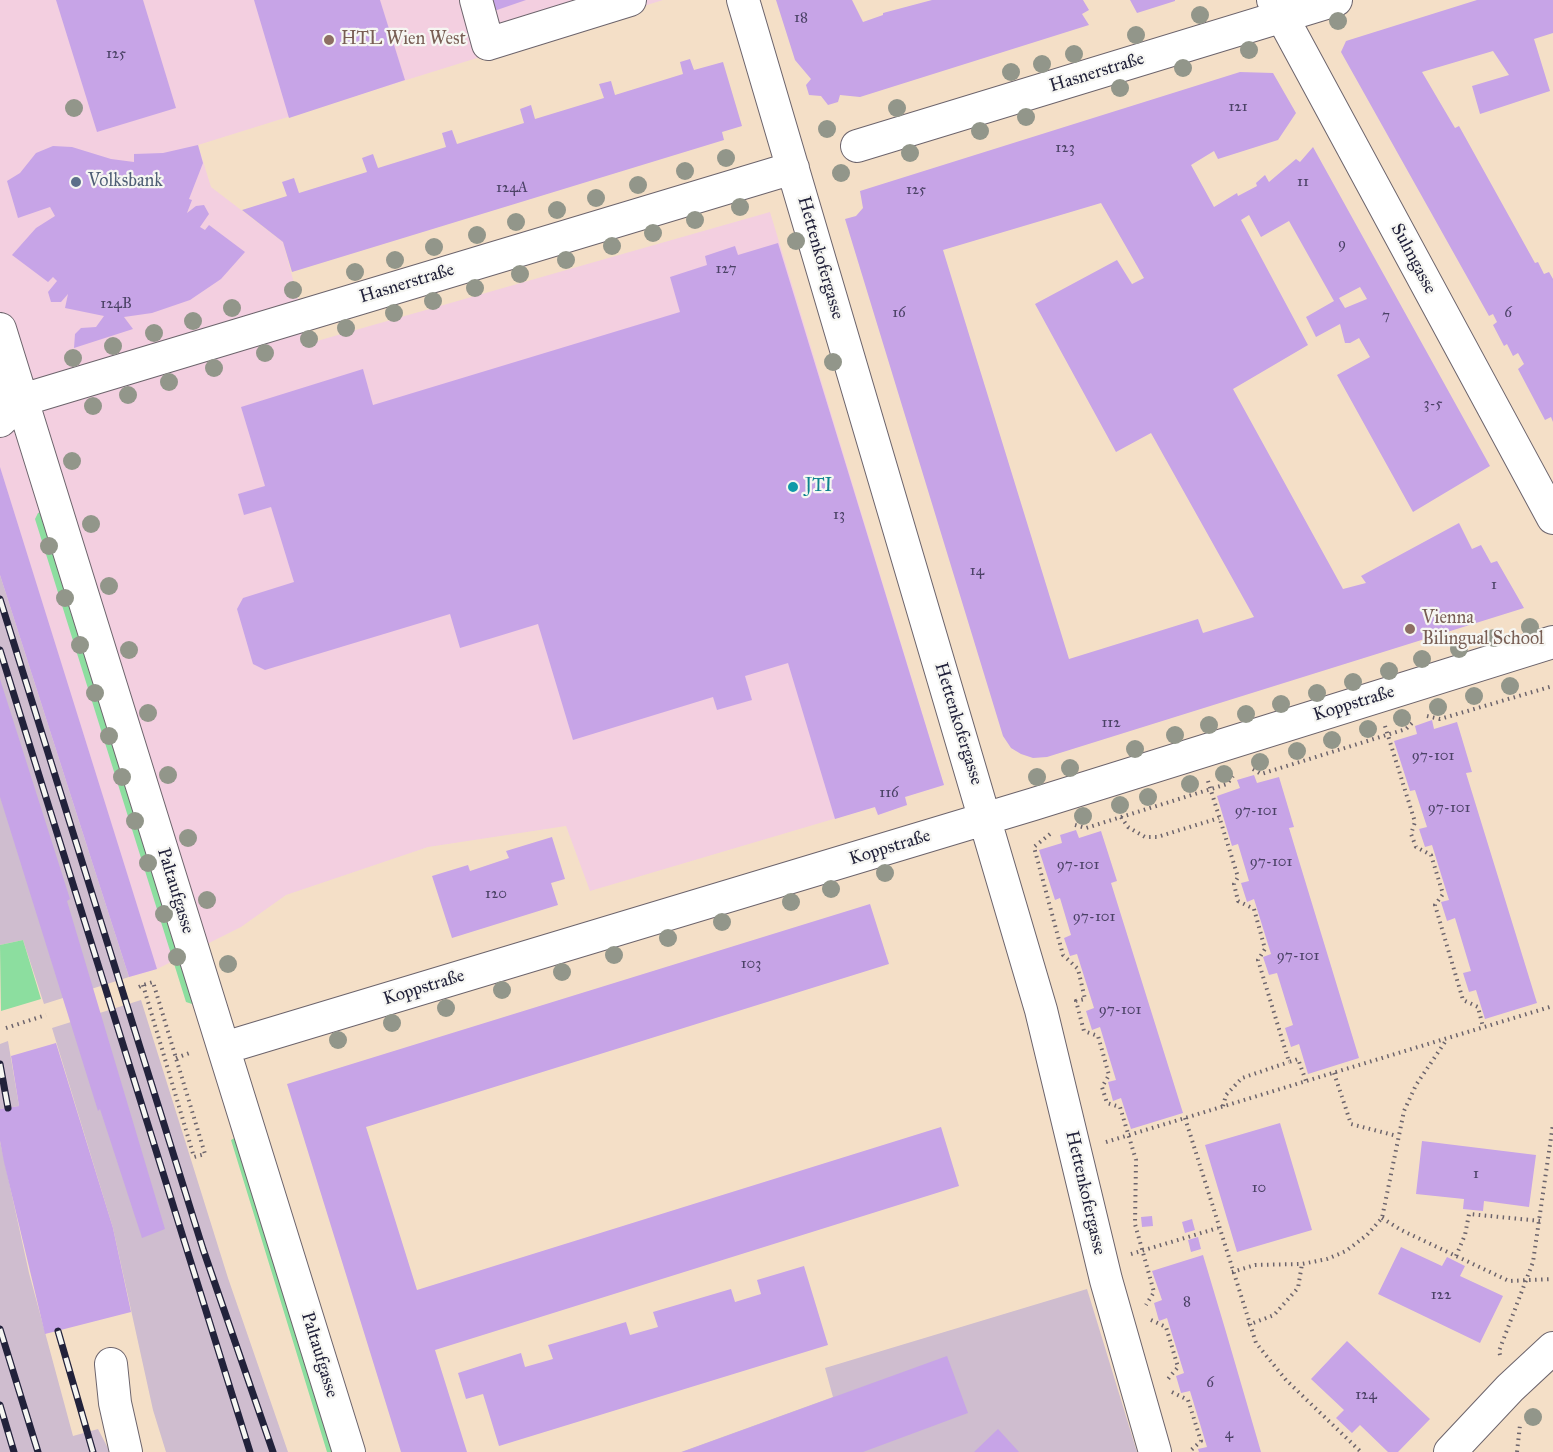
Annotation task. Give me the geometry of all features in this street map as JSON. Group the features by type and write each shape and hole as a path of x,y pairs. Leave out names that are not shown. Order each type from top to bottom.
{"street":[{"path":"476,0 488,44 630,0"},
{"name":"Hettenkofergasse","path":"743,0 1047,1032 1101,1263 1155,1452"},
{"name":"Hasnerstraße","path":"857,146 1278,8 1336,0"},
{"name":"Sulmgasse","path":"1278,8 1553,518"},
{"name":"Hasnerstraße","path":"7,406 793,168"},
{"name":"Paltaufgasse","path":"0,330 7,406 224,1048 349,1452"},
{"name":"Koppstraße","path":"224,1048 986,819 1553,642"},
{"path":"1450,1452 1510,1388 1553,1348"},
{"path":"111,1364 115,1403 126,1452"}],"path":[{"path":"1243,771 1251,768 1261,774 1406,729 1416,718 1428,715 1440,719 1553,686"},
{"path":"1377,697 1415,822 1411,834 1416,847 1431,855 1443,894 1434,904 1463,1000 1478,1007 1484,1027"},
{"path":"1198,752 1238,877 1234,884 1238,901 1254,909 1265,949 1258,960 1289,1062"},
{"path":"1064,823 1086,828 1227,784 1235,774"},
{"path":"1121,817 1128,827 1145,837 1157,837 1220,818"},
{"path":"1057,829 1034,847 1063,955 1078,969 1085,999 1076,1001 1084,1031 1098,1036 1110,1075 1102,1087 1107,1103 1120,1107 1136,1160 1134,1215 1141,1251 1154,1292 1146,1304 1151,1320 1166,1327 1178,1367 1168,1379 1172,1393 1188,1400 1201,1441 1189,1452"},
{"path":"153,982 176,1058 205,1154 194,1157 141,986 153,982"},
{"path":"1075,1152 1553,1006"},
{"path":"6,1028 46,1015"},
{"path":"1232,1272 1255,1265 1302,1264 1327,1259 1346,1251 1367,1235 1382,1218 1397,1136 1404,1111 1416,1085 1448,1038"},
{"path":"176,1058 192,1052"},
{"path":"1223,1107 1226,1095 1242,1078 1298,1059 1306,1081"},
{"path":"1334,1073 1351,1124 1397,1136"},
{"path":"1185,1118 1248,1325 1256,1342 1270,1363 1361,1452"},
{"path":"1510,1388 1499,1351 1533,1262 1541,1221 1553,1124"},
{"path":"1456,1256 1465,1235 1469,1214 1541,1221"},
{"path":"1382,1218 1509,1281 1553,1279"},
{"path":"1101,1263 1218,1228"},
{"path":"1248,1325 1274,1315 1298,1288 1302,1264"}],"shaded area":[{"path":"0,0 663,0 198,145 211,187 283,242 310,343 770,212 944,785 905,797 907,805 878,815 874,807 590,891 566,826 428,847 286,895 241,927 157,969 129,977 0,575"},
{"path":"0,575 129,977 44,1004 23,940 0,945"},
{"path":"141,1000 228,1278 288,1452 166,1452 153,1410 113,1228 52,1028"},
{"path":"8,1041 19,1106 0,1109 0,1044"},
{"path":"0,1141 29,1273 73,1436 98,1429 110,1452 0,1452"},
{"path":"1087,1289 1137,1452 681,1452 833,1397 825,1368"}],"green space":[{"path":"48,509 199,1001 192,1004 186,1002 35,519 38,513"},
{"path":"23,940 41,999 1,1011 0,945"},
{"path":"243,1133 342,1452 327,1452 231,1140"}],"building":[{"path":"56,0 143,0 176,108 97,132"},
{"name":"HTL Wien West","path":"254,0 380,0 405,80 289,118"},
{"name":"HTL Wien West","path":"491,0 526,0 494,11"},
{"path":"776,0 852,0 863,22 883,15 883,13 932,0 1083,0 1089,10 1082,14 1089,25 860,97 840,95 838,102 828,105 821,96 809,95 806,85 811,79 795,60"},
{"path":"1130,0 1175,0 1175,1 1137,13"},
{"path":"1477,0 1553,0 1553,33 1534,39 1550,91 1480,114 1472,86 1509,75 1493,51 1422,72 1455,128 1459,126 1535,263 1538,262 1544,274 1549,272 1553,279 1553,422 1551,417 1545,420 1518,369 1524,364 1518,353 1513,356 1507,344 1504,346 1493,325 1497,322 1493,314 1489,316 1341,52 1346,41"},
{"path":"690,59 694,70 723,62 742,126 722,132 724,140 292,272 283,242 242,210 287,196 282,182 294,178 299,193 367,172 362,158 373,154 378,168 446,147 442,133 452,130 457,144 524,123 520,109 531,105 535,119 604,98 599,84 611,81 615,95 683,74 680,62"},
{"path":"1240,72 1273,73 1296,113 1278,140 1218,159 1214,151 1191,165 1214,207 1237,193 1238,196 1257,186 1256,183 1265,175 1269,182 1296,159 1300,162 1313,147 1490,466 1413,512 1337,375 1370,357 1359,338 1345,343 1340,324 1316,337 1306,317 1334,301 1289,221 1261,237 1249,215 1241,220 1308,345 1233,389 1343,589 1366,583 1361,576 1459,523 1472,549 1481,545 1491,563 1497,561 1524,608 1047,757 1033,758 1011,748 1003,736 845,219 856,216 863,208 860,191","holes":["1101,203 1144,278 1132,284 1117,260 1035,304 1116,452 1151,433 1254,617 1203,633 1198,619 1069,659 943,250","1360,287 1367,299 1345,308 1339,298"]},
{"path":"198,145 203,163 189,199 192,200 187,213 196,206 204,205 209,214 200,227 205,230 209,225 245,252 221,279 190,300 152,313 124,317 133,329 74,348 75,334 81,328 96,327 104,316 65,308 68,294 61,302 51,302 48,292 57,281 53,277 48,282 12,255 36,228 55,216 50,207 18,218 7,181 20,173 36,153 53,146 72,147 111,159 134,162 134,154 163,153"},
{"path":"778,243 944,785 905,797 907,805 878,815 875,807 835,819 788,663 745,676 752,700 717,710 713,697 573,740 538,624 460,648 450,614 265,670 253,664 237,609 243,598 294,582 271,507 244,515 238,494 265,486 241,407 363,369 373,405 680,312 670,277 707,265 705,256 735,246 738,255"},
{"path":"0,467 157,969 129,977 0,575"},
{"path":"0,679 70,899 67,901 165,1229 142,1238 100,1109 98,1111 0,797"},
{"path":"1432,720 1434,729 1457,722 1472,772 1466,773 1537,1003 1485,1019 1476,990 1469,992 1463,973 1471,971 1455,918 1447,921 1441,902 1449,900 1432,845 1425,847 1419,829 1427,827 1415,790 1410,791 1394,741 1417,734 1415,726"},
{"path":"1254,775 1257,783 1279,777 1294,827 1289,828 1359,1058 1308,1074 1299,1044 1291,1047 1285,1028 1293,1025 1277,973 1269,975 1263,957 1271,954 1254,899 1247,902 1241,883 1249,881 1238,844 1232,846 1217,796 1240,788 1237,780"},
{"path":"1076,830 1079,838 1101,831 1117,881 1111,883 1183,1113 1131,1129 1121,1098 1113,1101 1108,1082 1116,1080 1100,1027 1092,1030 1086,1011 1094,1008 1077,954 1070,956 1064,938 1071,935 1060,898 1055,900 1039,850 1062,843 1060,835"},
{"path":"552,837 565,879 551,883 558,905 452,938 432,876 468,865 470,871 509,858 506,851"},
{"path":"870,904 889,964 366,1127 417,1290 941,1127 959,1186 435,1350 467,1452 401,1452 287,1084"},
{"path":"56,1043 113,1228 131,1312 45,1334 4,1162 0,1141 0,1109 19,1106 11,1056"},
{"path":"1280,1123 1312,1230 1237,1252 1205,1145"},
{"path":"1422,1141 1536,1155 1529,1207 1484,1201 1483,1211 1463,1209 1464,1199 1416,1194"},
{"path":"1152,1216 1153,1226 1142,1227 1141,1217"},
{"path":"1192,1219 1195,1230 1185,1233 1182,1222"},
{"path":"1198,1237 1201,1249 1191,1252 1188,1240"},
{"path":"1401,1247 1442,1266 1447,1257 1465,1266 1460,1276 1503,1296 1480,1343 1378,1294"},
{"path":"1203,1255 1261,1452 1199,1452 1198,1449 1207,1447 1190,1391 1181,1393 1176,1376 1184,1373 1167,1318 1159,1321 1154,1303 1162,1300 1152,1271"},
{"path":"804,1266 828,1345 499,1446 483,1394 466,1399 458,1373 521,1353 525,1367 553,1359 548,1345 626,1322 630,1335 658,1327 653,1312 731,1289 735,1302 761,1294 757,1280"},
{"path":"1347,1341 1430,1419 1398,1452 1388,1452 1360,1425 1352,1433 1336,1418 1344,1410 1311,1379"},
{"path":"947,1356 968,1413 863,1452 682,1452"},
{"path":"998,1429 1019,1452 974,1452"}],"railway":[{"path":"0,599 203,1249 273,1452"},
{"path":"0,650 250,1452"},
{"path":"0,1064 8,1108"},
{"path":"0,1329 38,1452"},
{"path":"58,1331 93,1452"},
{"path":"0,1405 14,1452"}],"place":[{"name":"HTL Wien West","path":"329,40"},
{"name":"Volksbank","path":"76,182"},
{"name":"JTI","path":"793,487"},
{"name":"Vienna Bilingual School","path":"1410,629"}]}
